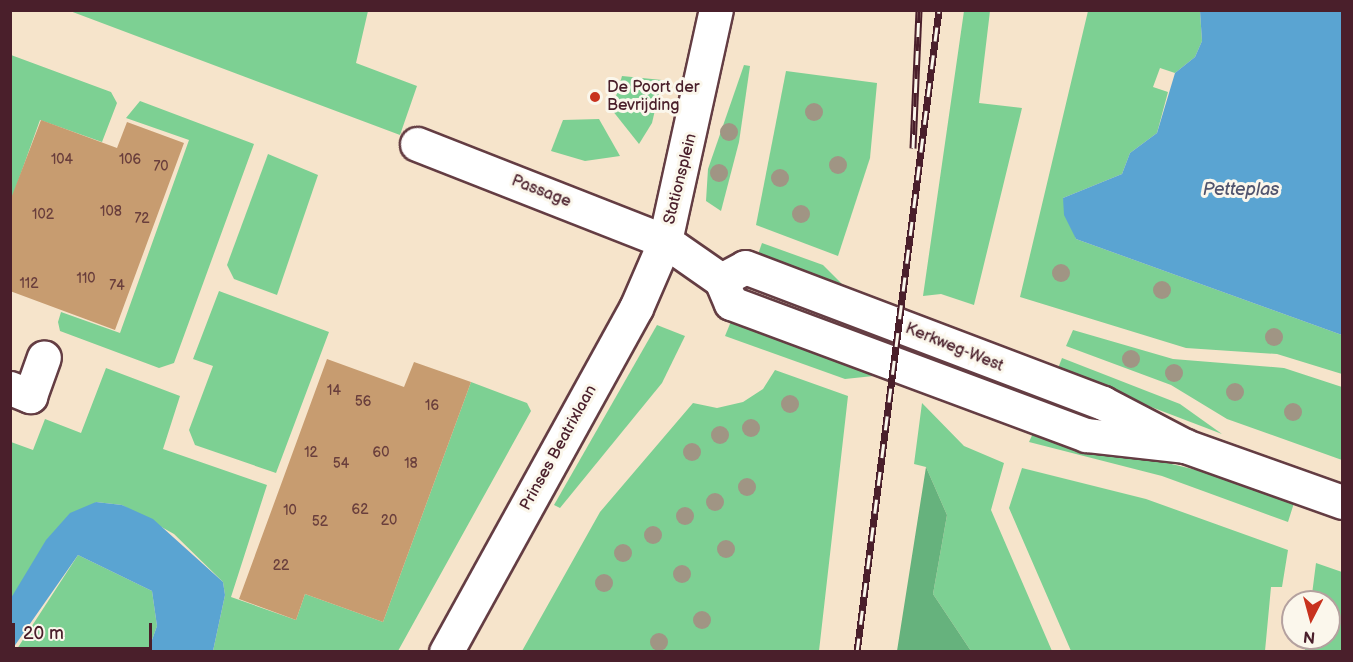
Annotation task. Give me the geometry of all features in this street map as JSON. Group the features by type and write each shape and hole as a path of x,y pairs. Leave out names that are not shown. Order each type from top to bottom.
{"street":[{"name":"Stationsplein","path":"665,241 716,10"},
{"name":"Passage","path":"417,144 665,241"},
{"path":"665,241 721,280 731,303 1086,435 1185,446 1342,502"},
{"name":"Prinses Beatrixlaan","path":"446,651 636,308 665,241"},
{"path":"10,388 30,396 44,357"}],"green space":[{"path":"70,11 368,11 356,63 417,86 400,135"},
{"path":"964,11 990,11 979,103 1022,108 974,305 941,294 923,296"},
{"path":"1088,11 1200,11 1202,41 1195,57 1175,73 1160,68 1153,87 1168,92 1157,133 1130,153 1122,174 1063,198 1076,239 1342,335 1342,374 1277,354 1186,348 1020,297"},
{"path":"11,55 111,92 117,103 102,142 40,120 11,201"},
{"path":"744,65 750,66 739,142 721,211 706,201 708,169"},
{"path":"786,71 877,83 870,158 838,256 756,225"},
{"path":"622,76 662,80 652,123 639,144 612,110"},
{"path":"140,101 254,144 174,363 159,368 60,331 58,322 61,312 120,333 189,140 126,118"},
{"path":"599,119 620,156 585,161 551,151 563,120"},
{"path":"268,154 318,175 277,295 234,279 227,265"},
{"path":"762,243 823,265 853,295 756,260"},
{"path":"219,291 329,332 276,473 195,445 189,430 213,366 193,359"},
{"path":"732,319 883,375 845,379 725,336"},
{"path":"657,325 685,336 662,383 560,508 554,505"},
{"path":"1073,330 1173,359 1284,368 1342,387 1342,460 1227,419 1171,385 1066,346"},
{"path":"1062,358 1180,404 1222,434 1057,371"},
{"path":"106,368 180,396 163,449 267,485 231,597 296,620 305,594 383,622 471,382 527,403 531,411 398,651 213,651 225,595 223,582 174,534 122,505 96,502 11,598 11,442 33,450 45,419 81,433"},
{"path":"775,370 848,396 819,651 522,651 600,512 693,403 717,408 743,402 763,389"},
{"path":"922,403 964,446 1004,463 991,510 1052,651 971,651 933,594 947,515 926,467 914,464"},
{"path":"1034,431 1209,473 1294,503 1288,522 1162,476 1029,442"},
{"path":"926,467 947,515 933,594 971,651 897,651"},
{"path":"1022,468 1146,499 1288,550 1282,587 1271,587 1265,651 1071,651 1009,508"},
{"path":"78,555 152,591 157,626 148,651 15,652"},
{"path":"1316,563 1342,572 1342,651 1305,650 1341,650 1341,590 1313,590"}],"water":[{"name":"Petteplas","path":"1200,11 1342,11 1342,335 1076,239 1064,215 1063,198 1122,174 1130,153 1157,133 1175,73 1195,57 1202,41"},
{"path":"96,502 122,505 153,519 223,582 225,595 213,651 148,651 157,626 152,591 78,555 11,651 11,598 46,540 70,513"}],"building":[{"path":"41,120 117,148 127,122 184,143 115,330 10,291 10,201"},
{"path":"327,359 404,387 414,362 471,382 383,622 305,594 296,620 239,599"}],"railway":[{"path":"913,148 919,10"},
{"path":"857,652 939,10"}],"place":[{"name":"De Poort der Bevrijding","path":"595,97"}]}
